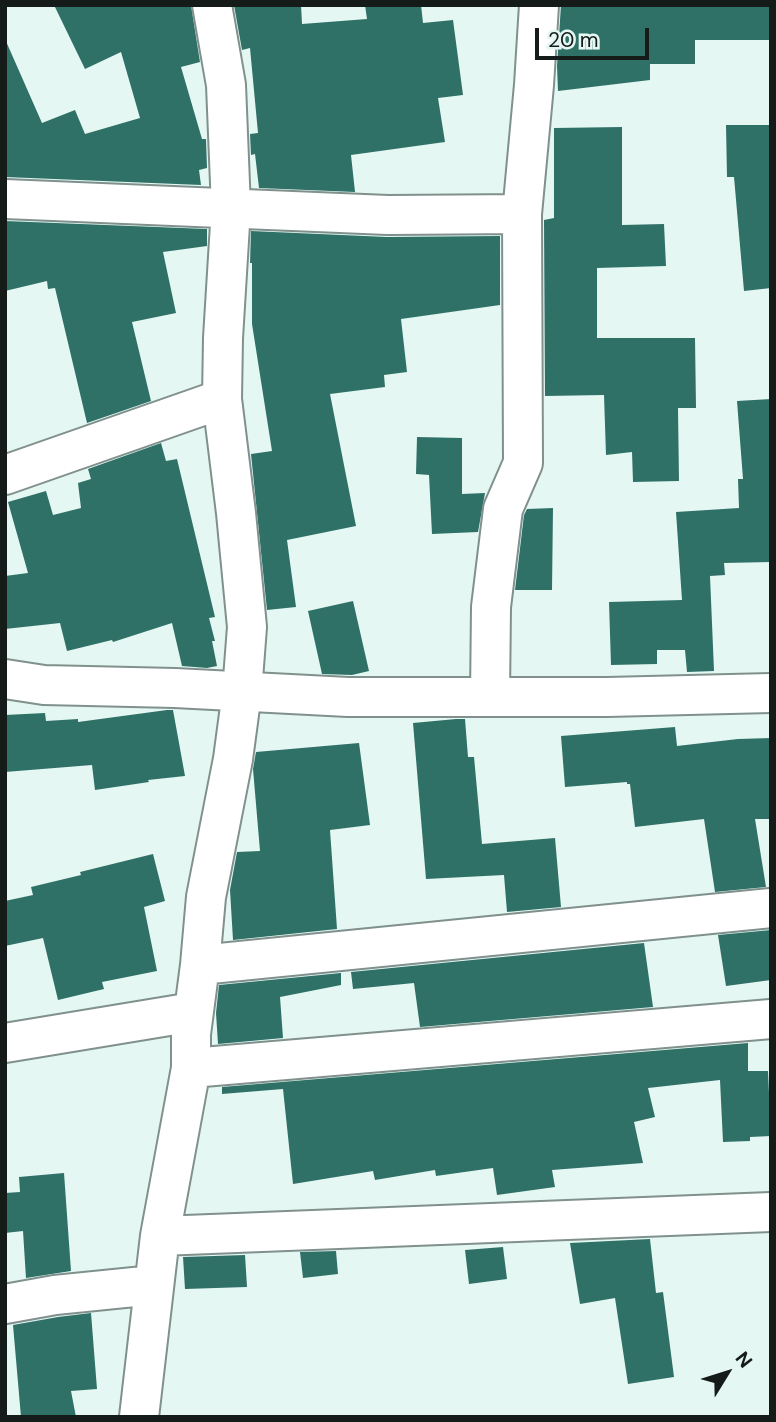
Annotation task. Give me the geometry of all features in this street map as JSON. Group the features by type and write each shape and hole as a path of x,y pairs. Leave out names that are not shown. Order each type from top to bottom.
{"street":[{"path":"139,1417 160,1236 191,1068 191,1034 206,897 233,759 247,627 222,399 231,208 226,85 212,5"},
{"path":"490,696 491,607 503,509 523,463 522,214 534,85 538,5"},
{"path":"5,199 388,215 522,214"},
{"path":"5,475 222,399"},
{"path":"5,679 44,685 348,696 607,697 771,693"},
{"path":"200,965 771,908"},
{"path":"5,1043 193,1012"},
{"path":"191,1068 771,1019"},
{"path":"160,1236 771,1212"},
{"path":"5,1304 55,1295 154,1285"}],"building":[{"path":"54,5 191,5 200,62 181,67 202,139 206,139 207,168 199,170 201,185 5,177 5,39 42,123 75,110 85,134 140,118 121,52 85,69"},
{"path":"234,5 301,5 302,24 367,19 365,5 421,5 423,23 453,20 463,95 438,98 445,142 351,155 355,192 259,188 255,154 251,155 250,134 258,133 250,48 242,50"},
{"path":"561,5 771,5 771,40 695,40 695,64 650,64 650,80 558,91"},
{"path":"726,125 771,125 771,288 744,291 734,177 727,177"},
{"path":"622,127 622,225 664,224 666,266 597,268 597,338 695,338 696,408 678,408 679,481 633,482 632,452 606,455 604,395 545,396 544,220 554,218 554,128"},
{"path":"5,221 207,229 207,246 163,252 176,313 132,322 151,401 87,423 55,288 48,289 47,281 5,291"},
{"path":"251,231 387,237 500,236 500,305 401,319 407,372 384,375 385,387 330,394 356,526 287,540 296,607 267,610 251,454 272,451 252,324"},
{"path":"771,399 771,562 724,563 725,575 710,576 714,671 687,672 685,650 657,650 657,664 611,665 609,602 682,600 676,512 739,508 738,479 743,479 737,401"},
{"path":"417,437 462,438 462,494 485,493 478,532 432,534 429,475 416,474"},
{"path":"161,443 166,461 177,459 215,617 209,618 215,641 212,641 217,666 182,666 172,623 113,642 112,640 67,651 60,623 5,629 5,576 28,573 8,502 46,491 53,515 81,508 78,483 91,479 88,469"},
{"path":"553,508 552,590 515,590 524,515 527,509"},
{"path":"353,601 369,671 352,675 322,674 308,611"},
{"path":"173,710 185,776 95,790 92,765 5,772 5,715 45,713 46,721 78,719 78,722"},
{"path":"465,719 468,757 474,757 482,844 555,838 561,907 507,912 504,875 426,879 413,723"},
{"path":"675,727 677,746 771,738 771,819 755,819 766,887 715,892 704,819 635,827 630,784 627,782 565,787 561,736"},
{"path":"359,743 370,825 330,830 337,929 233,940 230,890 237,852 260,851 253,769 256,752"},
{"path":"153,854 165,901 144,907 157,971 102,982 104,989 58,1000 43,938 5,946 5,901 33,895 31,887"},
{"path":"771,930 771,980 726,986 718,935"},
{"path":"644,943 653,1007 420,1027 414,983 353,989 351,972"},
{"path":"341,973 341,985 280,997 283,1038 218,1044 216,1013 219,985"},
{"path":"748,1043 748,1071 768,1071 771,1136 750,1137 750,1141 723,1142 720,1080 648,1088 655,1117 634,1122 643,1163 552,1170 555,1187 497,1195 493,1168 436,1176 435,1170 375,1180 373,1171 293,1184 283,1089 222,1094 222,1087"},
{"path":"64,1173 71,1271 26,1278 23,1231 5,1233 5,1193 20,1192 19,1177"},
{"path":"650,1239 656,1293 663,1292 674,1377 628,1384 615,1298 580,1304 570,1243"},
{"path":"503,1247 507,1279 469,1284 465,1250"},
{"path":"336,1251 338,1274 303,1278 300,1252"},
{"path":"245,1255 247,1287 185,1289 183,1257"},
{"path":"91,1313 97,1389 71,1391 76,1417 21,1417 13,1325"}]}
